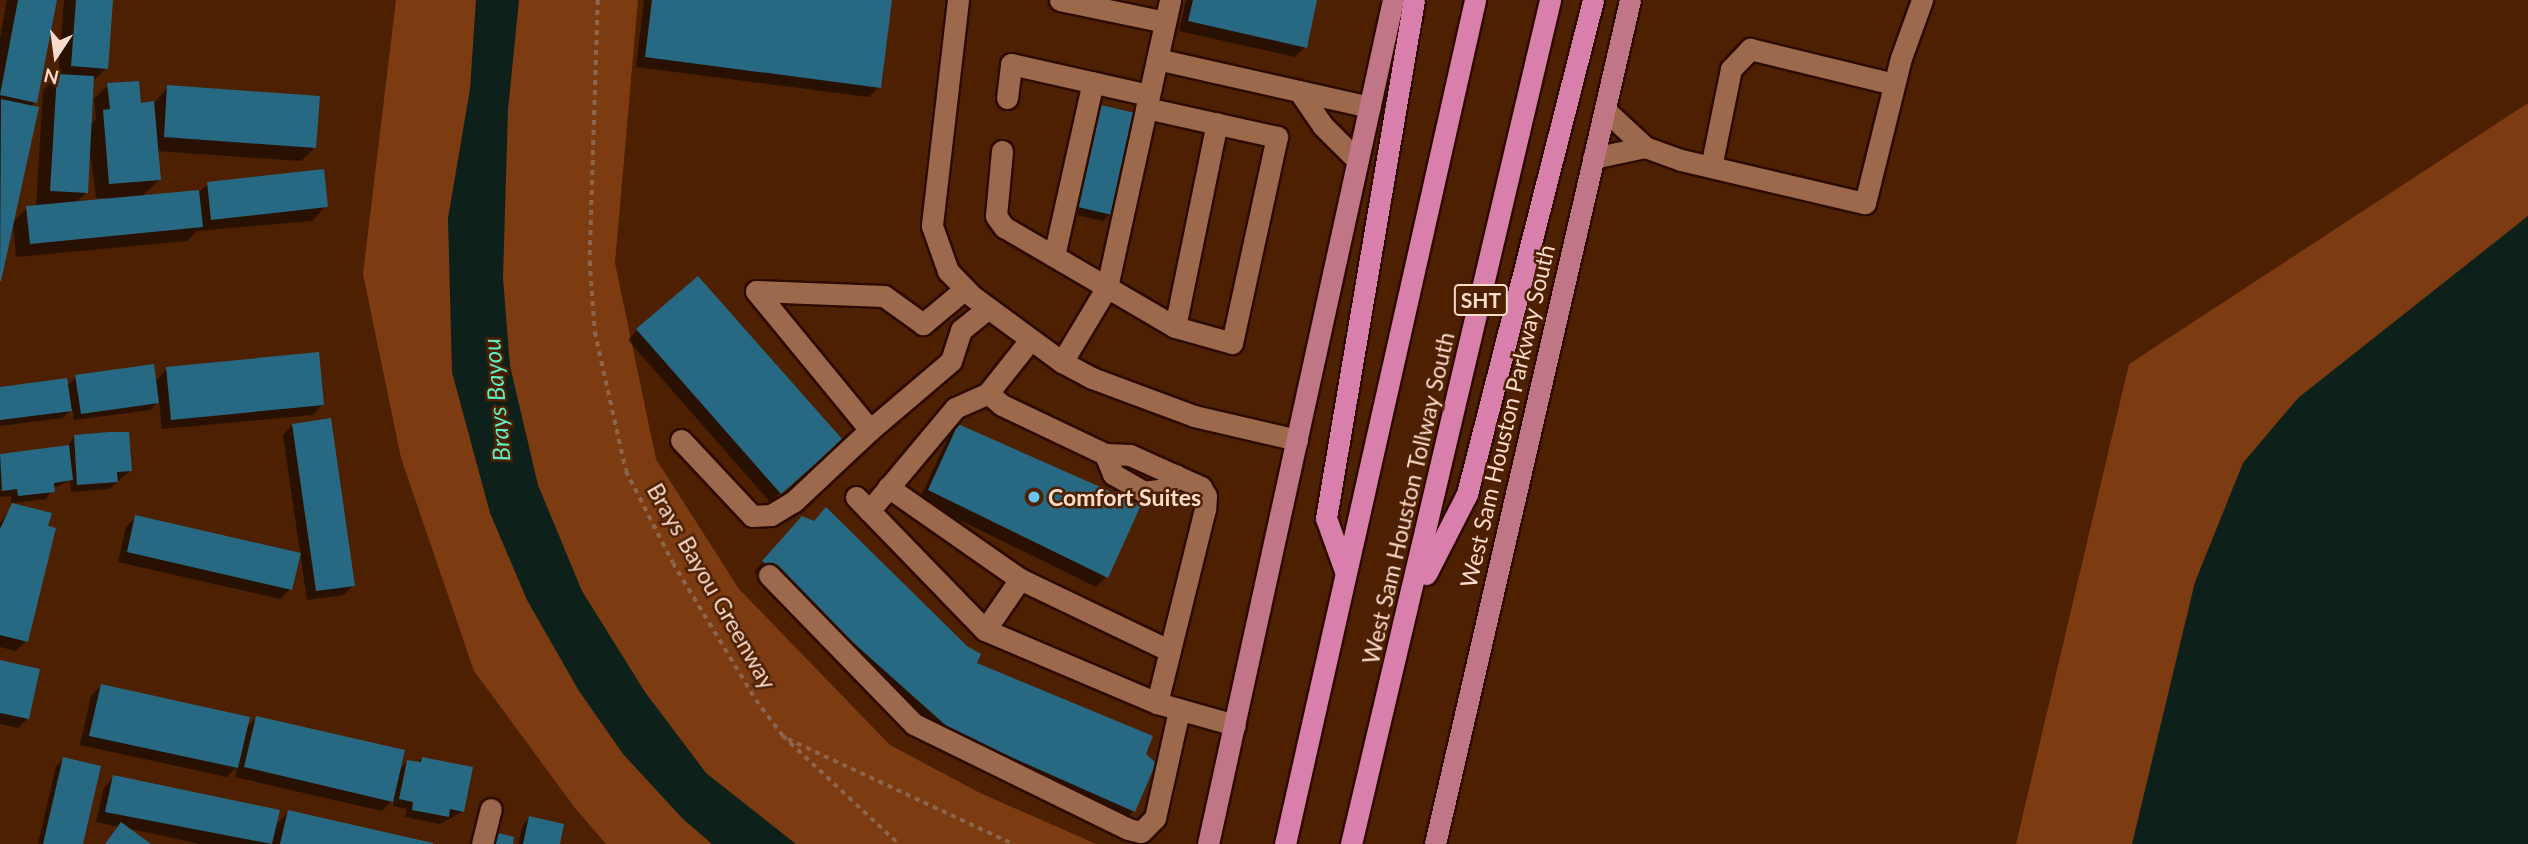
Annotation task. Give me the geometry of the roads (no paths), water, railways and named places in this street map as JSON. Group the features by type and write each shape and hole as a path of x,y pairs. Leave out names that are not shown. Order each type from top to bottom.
{"highway":[{"path":"1346,572 1326,518 1415,0"},
{"name":"West Sam Houston Tollway South","path":"1285,844 1475,0"},
{"name":"West Sam Houston Tollway South","path":"1351,844 1412,600 1550,0"},
{"path":"1412,600 1467,494 1593,0"}],"main road":[{"path":"1208,844 1393,0"},
{"name":"West Sam Houston Parkway South","path":"1435,844 1630,0"}],"street":[{"path":"958,0 932,226 948,271 988,308 1062,362 1136,398 1297,440"},
{"path":"1060,0 1165,22"},
{"path":"1062,362 1107,287 1170,0"},
{"path":"1605,110 1645,147 1711,167 1865,203 1894,84 1922,0"},
{"path":"1711,167 1731,69 1750,49 1894,84"},
{"path":"1157,59 1370,107"},
{"path":"1002,151 996,216 1004,228 1175,327 1231,343 1277,137 1217,123 1093,82 1011,64 1007,98"},
{"path":"1054,256 1093,82"},
{"path":"1299,91 1323,127 1358,161"},
{"path":"1175,327 1217,123"},
{"path":"1593,158 1645,147"},
{"path":"870,430 756,291 884,296 923,324 965,289"},
{"path":"681,440 752,516 771,515 793,502 951,360 961,330 988,308"},
{"path":"1030,340 988,393 955,408 888,487 862,504 985,630 1157,704 1235,725"},
{"path":"988,393 1002,405 1105,454 1129,455 1193,480 1206,496 1157,704"},
{"path":"888,487 1020,579 1170,650"},
{"path":"769,575 914,724 1128,829 1141,832 1155,818 1179,711"},
{"path":"985,630 1020,579"},
{"path":"482,844 491,809"}],"water":[{"name":"Brays Bayou","path":"476,0 519,0 508,110 503,278 510,366 538,485 582,591 645,692 706,773 796,844 712,844 683,819 623,754 579,691 527,600 490,513 452,372 448,218 470,89"},
{"path":"2528,216 2528,844 2132,844 2195,582 2243,463 2298,398"}],"place":[{"name":"Comfort Suites","path":"1034,497"}]}
